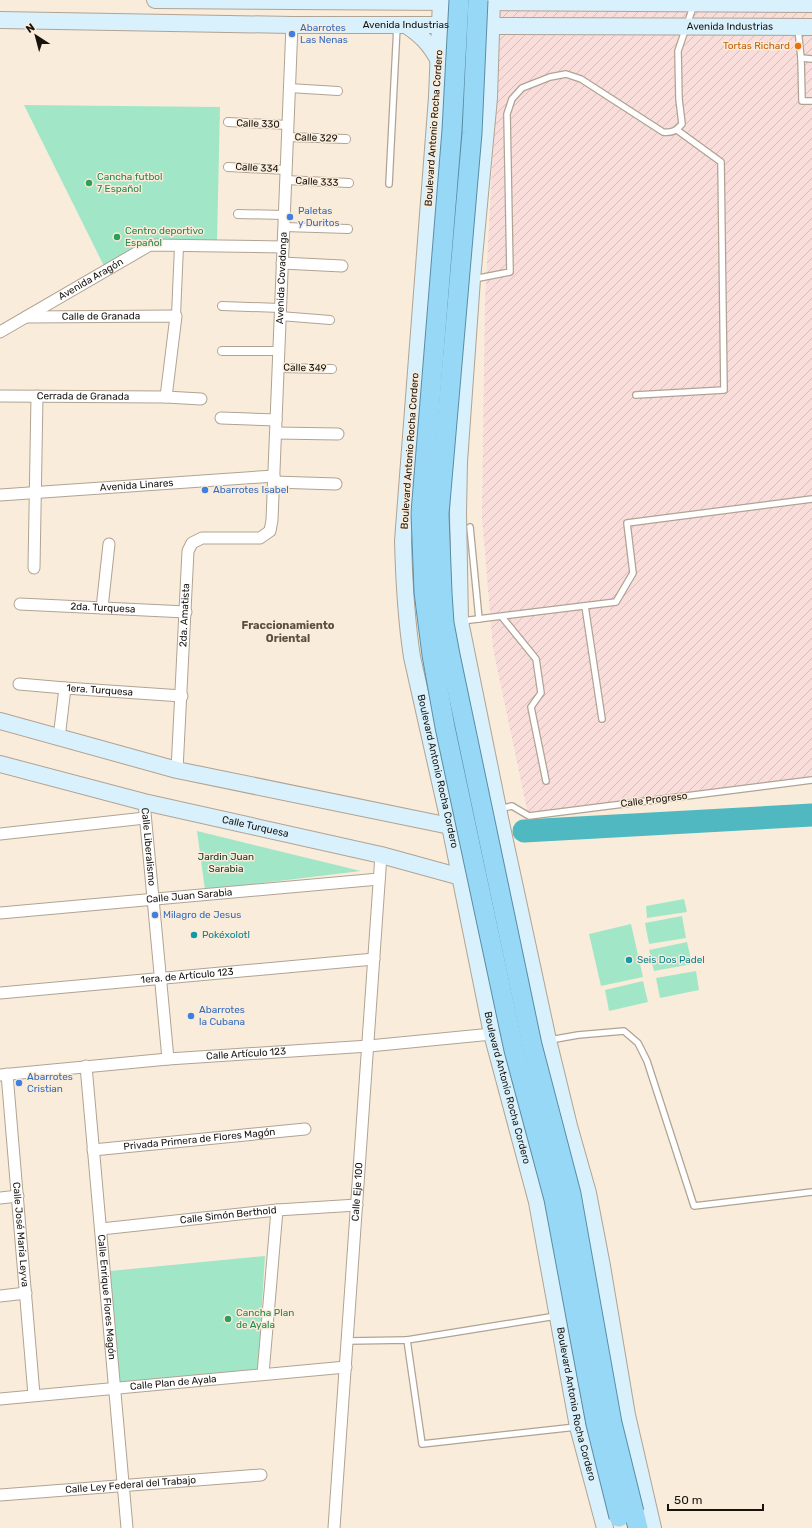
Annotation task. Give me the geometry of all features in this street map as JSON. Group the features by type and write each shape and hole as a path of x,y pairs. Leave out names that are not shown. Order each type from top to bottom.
{"highway":[{"name":"Boulevard Antonio Rocha Cordero","path":"447,1 452,130 421,513 422,563 427,622 445,727 514,1050 554,1199 596,1424 624,1523"},
{"path":"488,1 472,133 439,514 440,564 444,624 532,1046 571,1194 612,1423 624,1523"}],"main road":[{"path":"155,0 488,1 547,3 606,1 812,4"},
{"path":"531,0 547,3"},
{"name":"Boulevard Antonio Rocha Cordero","path":"447,1 439,25 437,97 403,541 404,594 408,629 412,657 461,877 471,937 492,1034 537,1202 578,1426 624,1523"},
{"path":"488,1 492,26 489,98 472,279 460,462 458,513 462,621 489,763 501,812 511,868 548,1040 569,1126 588,1193 627,1415 653,1528"},
{"name":"Avenida Industrias","path":"0,20 292,25 805,27"},
{"path":"401,25 425,39 432,47 439,61"},
{"path":"490,62 496,46 501,40 510,33 532,26"},
{"path":"437,97 443,77 454,69 460,67 474,70 479,75 489,98"},
{"path":"0,721 177,770 450,826 501,812"},
{"path":"438,774 445,785 452,790 460,792 469,791 477,788 483,782 488,775 489,763"},
{"name":"Calle Turquesa","path":"0,764 144,802 381,855 461,877 511,868"},
{"path":"471,937 471,928 478,913 491,905 499,904 514,910 519,916 523,925"}],"street":[{"name":"Avenida Covadonga","path":"270,531 272,520 276,433 292,25"},
{"path":"289,88 338,91"},
{"name":"Calle 330","path":"228,122 288,125"},
{"name":"Calle 329","path":"287,137 346,139"},
{"name":"Calle 334","path":"228,167 286,175"},
{"name":"Calle 333","path":"286,175 349,183"},
{"path":"238,214 284,215"},
{"path":"284,227 348,229"},
{"name":"Avenida Aragón","path":"0,332 150,245 283,247"},
{"path":"166,397 176,316 180,246"},
{"path":"282,263 342,266"},
{"path":"222,306 280,312 330,320"},
{"name":"Calle de Granada","path":"25,317 176,316"},
{"path":"222,350 279,351"},
{"name":"Calle 349","path":"278,368 332,369"},
{"name":"Cerrada de Granada","path":"0,396 166,397 201,399"},
{"path":"34,568 34,493 37,396"},
{"path":"221,418 276,420"},
{"path":"276,433 338,434"},
{"name":"Avenida Linares","path":"0,495 274,479 336,484"},
{"name":"2da. Amatista","path":"177,770 182,696 188,551 192,543 202,538 260,538 270,531"},
{"path":"102,608 109,544"},
{"name":"2da. Turquesa","path":"20,604 186,612"},
{"name":"1era. Turquesa","path":"19,684 182,696"},
{"path":"59,738 65,688"},
{"name":"Calle Liberalismo","path":"144,802 168,1059"},
{"path":"0,834 145,818"},
{"name":"Calle Eje 100","path":"334,1528 369,1046 381,855"},
{"name":"Calle Juan Sarabia","path":"0,913 379,879"},
{"name":"1era. de Artículo 123","path":"0,993 374,959"},
{"name":"Calle Artículo 123","path":"4,1074 168,1059 369,1046 492,1034"},
{"name":"Calle Enrique Flores Magón","path":"86,1066 127,1528"},
{"name":"Calle José María Leyva","path":"4,1074 18,1196 34,1395"},
{"name":"Privada Primera de Flores Magón","path":"94,1150 306,1129"},
{"path":"0,1198 18,1196"},
{"name":"Calle Simón Berthold","path":"101,1229 277,1210 357,1205"},
{"path":"263,1374 277,1210"},
{"path":"0,1296 26,1293"},
{"name":"Calle Plan de Ayala","path":"0,1398 346,1367"},
{"name":"Calle Ley Federal del Trabajo","path":"0,1495 261,1475"}],"lane":[{"path":"472,279 510,272 507,114 512,99 522,88 550,77 566,74 581,79 663,132 671,133 677,130 682,124 679,99 678,51 695,2"},
{"path":"389,184 401,25"},
{"path":"805,27 801,58 802,101 812,101"},
{"path":"801,58 812,59"},
{"path":"636,395 724,390 721,162 677,130"},
{"path":"501,812 462,621 616,602 633,573 627,523 812,499"},
{"path":"470,526 478,620"},
{"path":"585,606 602,720"},
{"path":"502,617 536,659 541,693 531,707 546,781"},
{"name":"Calle Progreso","path":"501,812 512,806 529,816 812,780"},
{"path":"548,1040 624,1030 638,1043 646,1061 694,1206 812,1192"},
{"path":"348,1341 407,1340 558,1316"},
{"path":"407,1340 422,1444 578,1426"}],"shaded area":[{"path":"501,0 812,0 812,777 528,814 493,648 482,517 485,301"}],"green space":[{"path":"24,105 220,107 217,241 147,240 104,266"},
{"name":"Jardin Juan Sarabia","path":"197,831 361,871 205,890"},
{"path":"684,899 687,912 647,918 646,906"},
{"path":"682,916 686,938 649,944 645,923"},
{"path":"631,924 643,977 601,986 589,934"},
{"path":"687,942 692,964 654,971 649,950"},
{"path":"696,971 699,990 660,998 656,978"},
{"path":"643,981 648,1002 609,1011 605,990"},
{"path":"265,1256 258,1369 120,1382 110,1271"}],"waterway":[{"path":"524,831 812,815"}],"place":[{"name":"Abarrotes Las Nenas","path":"292,34"},
{"name":"Tortas Richard","path":"798,46"},
{"name":"Cancha futbol 7 Español","path":"89,183"},
{"name":"Paletas y Duritos","path":"290,217"},
{"name":"Centro deportivo Español","path":"117,237"},
{"name":"Abarrotes Isabel","path":"205,490"},
{"name":"Milagro de Jesus","path":"155,915"},
{"name":"Pokéxolotl","path":"194,935"},
{"name":"Seis Dos Padel","path":"629,960"},
{"name":"Abarrotes la Cubana","path":"191,1016"},
{"name":"Abarrotes Cristian","path":"19,1083"},
{"name":"Cancha Plan de Ayala","path":"228,1319"}],"district":[{"name":"Fraccionamiento Oriental","path":"288,631"}]}
